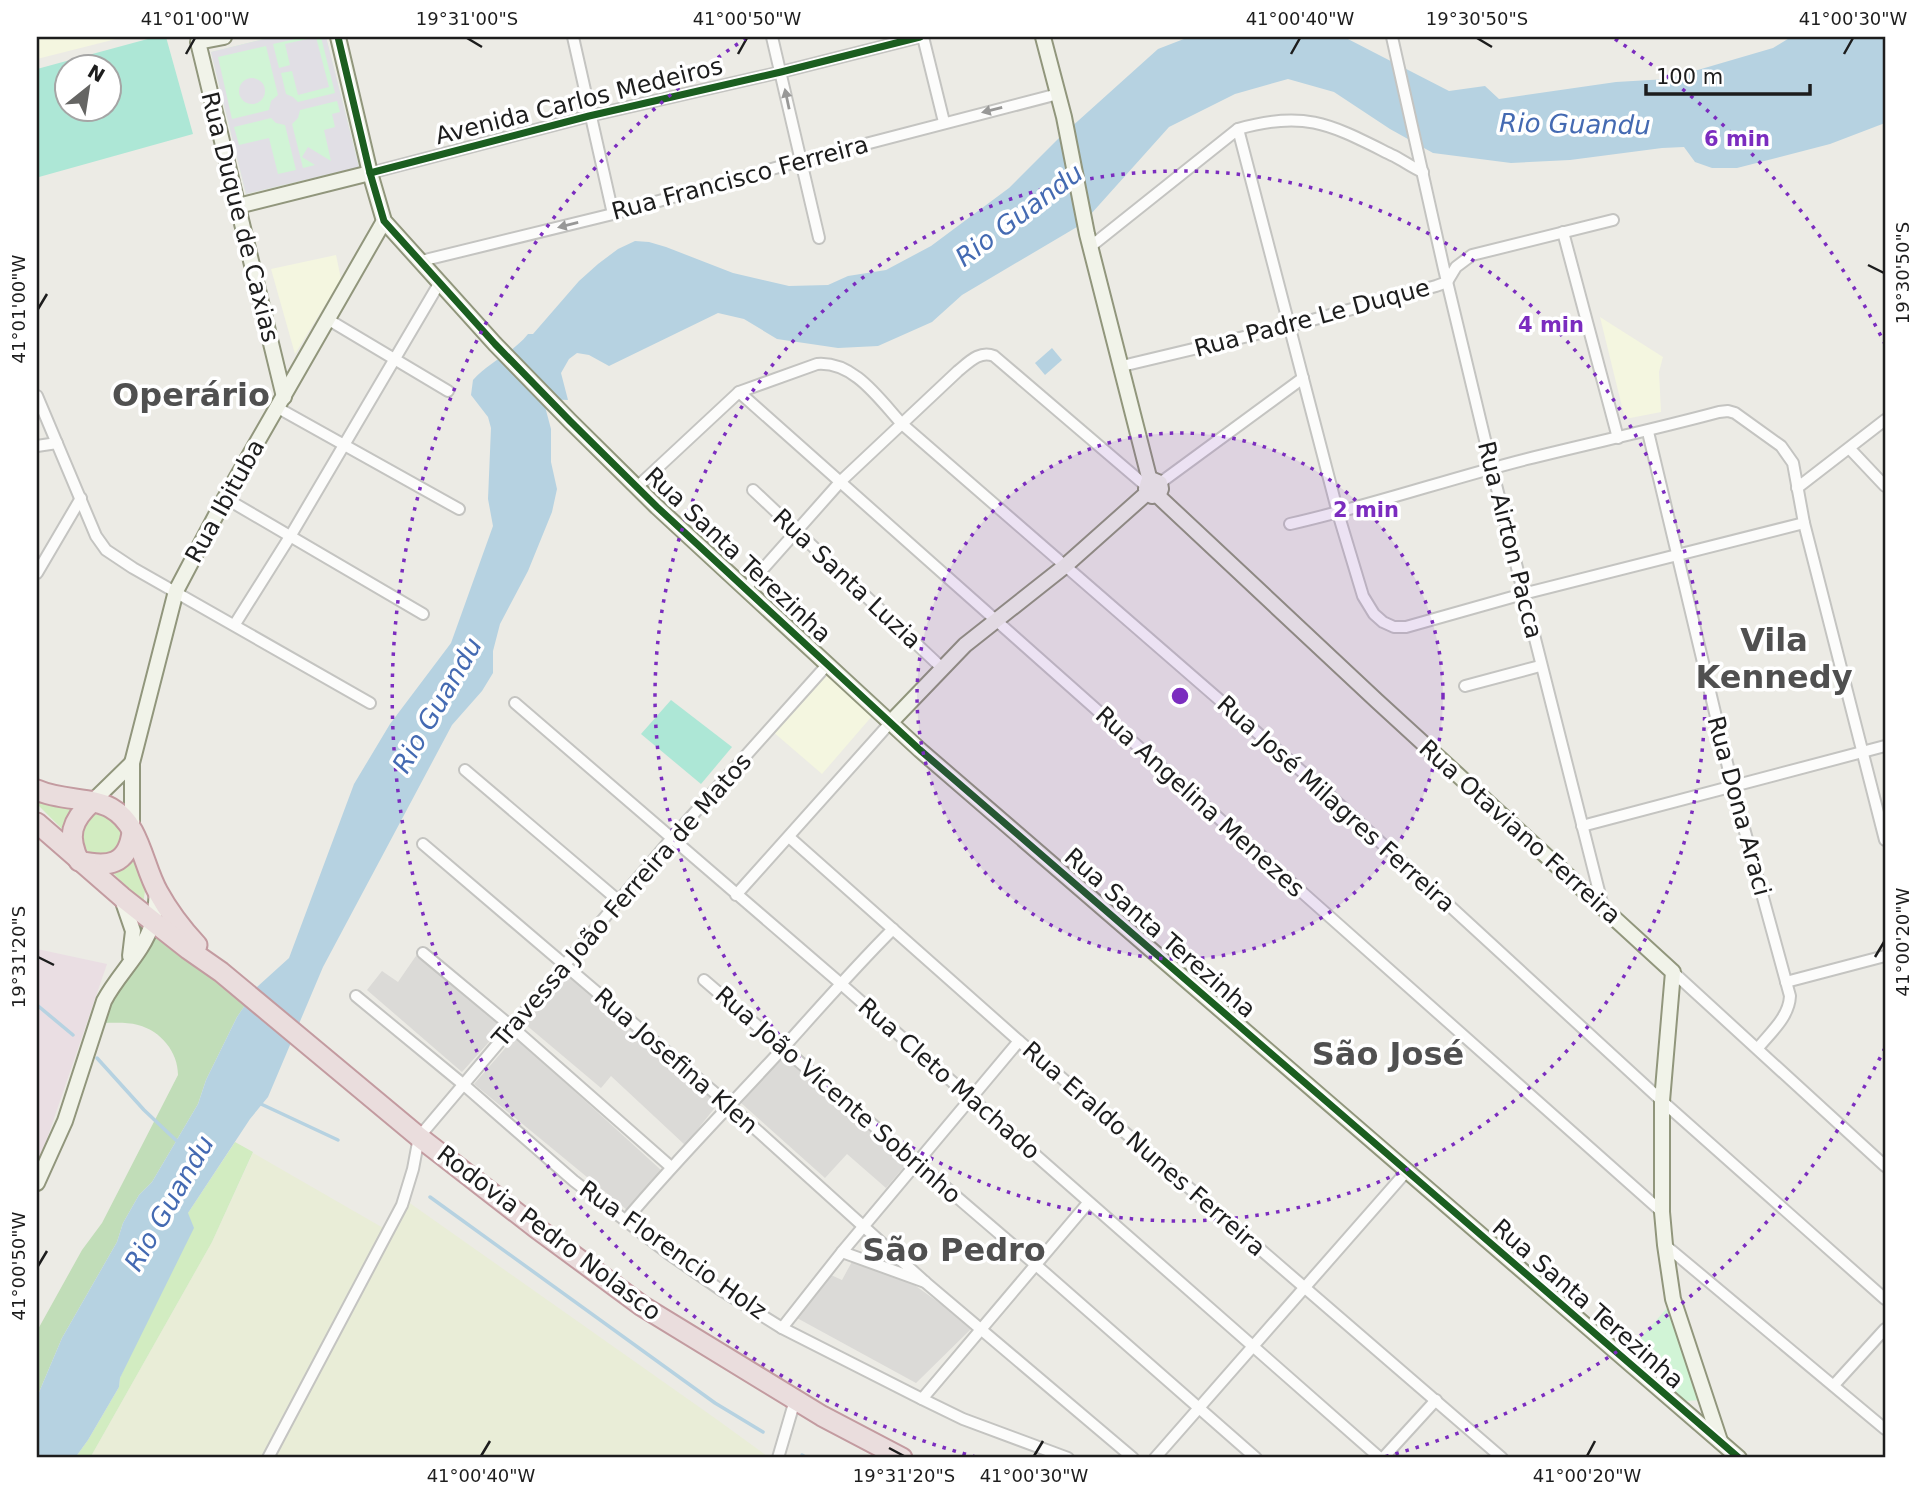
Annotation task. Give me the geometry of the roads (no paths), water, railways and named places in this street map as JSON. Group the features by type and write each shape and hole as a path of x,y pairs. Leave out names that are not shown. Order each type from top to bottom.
{"highway":[{"path":"37,790 64,799 92,802 101,803 117,811 132,832 127,850 113,863 104,865 79,861 71,844 73,828 85,808 92,802"},
{"name":"Rodovia Pedro Nolasco","path":"37,822 153,923 224,974 419,1137 642,1306 795,1400 902,1458"},
{"name":"Rodovia Pedro Nolasco","path":"132,832 157,891 182,928 224,974"}],"street":[{"path":"197,40 224,37"},
{"path":"338,37 370,173 384,220"},
{"path":"573,37 612,214"},
{"path":"772,37 819,238"},
{"path":"922,37 944,122"},
{"name":"Avenida Carlos Medeiros","path":"238,206 589,116 922,37"},
{"path":"1043,37 1064,117 1089,240 1152,488"},
{"name":"Rua Airton Pacca","path":"1392,37 1492,469 1602,906"},
{"name":"Rua Duque de Caxias","path":"197,40 238,206 281,402"},
{"name":"Rua Francisco Ferreira","path":"421,261 612,214 944,122 1058,94"},
{"path":"1089,240 1238,129 1276,120 1295,119 1322,124 1423,172"},
{"path":"1238,129 1338,513 1363,596 1374,614 1383,622 1406,627 1676,554 1804,523"},
{"name":"Rua Santa Terezinha","path":"384,220 495,344 570,421 890,723 1739,1458"},
{"name":"Rua Ibituba","path":"132,832 132,763 176,591 225,498 384,220"},
{"name":"Rua Padre Le Duque","path":"1122,366 1290,326 1447,282 1456,267 1472,255 1613,220"},
{"path":"1563,232 1618,438"},
{"path":"234,624 291,535 440,282"},
{"path":"329,320 447,391"},
{"name":"Rua Otaviano Ferreira","path":"902,424 968,363 979,355 987,353 995,356 1152,488 1377,701 1885,1166"},
{"name":"Rua José Milagres Ferreira","path":"637,487 739,391 806,366 829,363 851,372 902,424 1330,796 1662,1101 1885,1299"},
{"path":"736,895 942,667 995,620 1065,566 1152,488 1303,378"},
{"name":"Rua Angelina Menezes","path":"739,391 1662,1212"},
{"path":"37,396 96,536 106,550 370,703"},
{"path":"281,402 343,446 458,509"},
{"path":"1290,524 1492,469 1648,432 1719,412 1735,413 1781,446 1793,463 1804,523 1885,840"},
{"path":"1797,488 1885,421"},
{"path":"746,588 841,481 902,424"},
{"name":"Rua Dona Araci","path":"1648,432 1733,788 1790,996 1790,1007 1758,1048"},
{"path":"37,446 57,443"},
{"path":"1850,449 1885,486"},
{"name":"Rua Santa Luzia","path":"753,490 942,667"},
{"path":"37,573 81,498"},
{"path":"225,498 423,614"},
{"name":"Travessa João Ferreira de Matos","path":"419,1137 563,964 827,665"},
{"path":"1465,686 1541,666"},
{"name":"Rua Cleto Machado","path":"515,703 840,983 1382,1458"},
{"path":"1583,826 1885,746"},
{"path":"92,802 132,763"},
{"path":"465,770 619,901"},
{"name":"Rua Eraldo Nunes Ferreira","path":"789,837 1018,1041 1502,1458"},
{"name":"Rua Josefina Klen","path":"423,844 729,1105 925,1282 1133,1458"},
{"path":"37,1183 65,1121 104,1001 153,923 157,891"},
{"path":"122,897 133,931 127,966"},
{"path":"625,1221 671,1167 893,929"},
{"path":"422,953 512,1027 671,1167"},
{"path":"1786,982 1885,956"},
{"path":"1673,972 1662,1101 1662,1212 1665,1245 1673,1299 1720,1442"},
{"name":"Rua João Vicente Sobrinho","path":"704,980 784,1046 1256,1458"},
{"name":"Rua Florencio Holz","path":"356,996 574,1181 721,1290 782,1328 963,1419 1068,1458"},
{"path":"782,1328 1018,1041"},
{"path":"268,1458 402,1206 419,1137"},
{"path":"1155,1458 1406,1172"},
{"path":"922,1399 1088,1203"},
{"path":"1665,1245 1885,1429"},
{"path":"842,1252 925,1282"},
{"path":"1834,1385 1885,1329"},
{"path":"778,1458 795,1400"},
{"path":"1382,1458 1436,1400"},
{"path":"1685,1414 1707,1406"}],"water":[{"name":"Rio Guandu","path":"1189,37 1344,37 1449,91 1485,86 1499,99 1616,82 1667,79 1773,48 1791,37 1885,37 1885,123 1830,144 1737,168 1712,168 1695,162 1684,147 1570,160 1511,163 1433,153 1390,129 1334,92 1288,79 1235,94 1169,127 1082,224 962,295 932,322 878,346 838,348 777,339 744,319 718,313 609,366 589,355 577,353 569,359 561,373 568,400 543,399 551,429 551,462 557,489 552,512 528,571 500,624 493,651 493,673 482,691 452,725 323,967 268,1097 250,1119 188,1213 194,1228 120,1378 119,1387 75,1458 37,1458 37,1397 62,1338 117,1242 123,1223 139,1195 152,1182 198,1104 206,1080 237,1017 257,987 289,958 354,784 390,724 451,643 493,526 488,499 491,428 488,417 471,395 473,380 528,334 533,334 579,281 598,264 618,249 635,241 666,247 733,273 789,286 828,285 848,276 886,270 931,246 1009,188 1059,138 1158,49"},
{"path":"1052,348 1062,360 1045,375 1035,363"}],"waterway":[{"path":"37,1005 73,1035"},
{"name":"Rio Guandu","path":"97,1058 144,1110 180,1144"},
{"path":"261,1104 338,1140"},
{"path":"430,1197 715,1403 763,1432"},
{"path":"802,1455 807,1458"}],"district":[{"name":"Operário","path":"191,395"},
{"name":"Vila Kennedy","path":"1774,658"},
{"name":"São José","path":"1388,1054"},
{"name":"São Pedro","path":"954,1250"}]}
